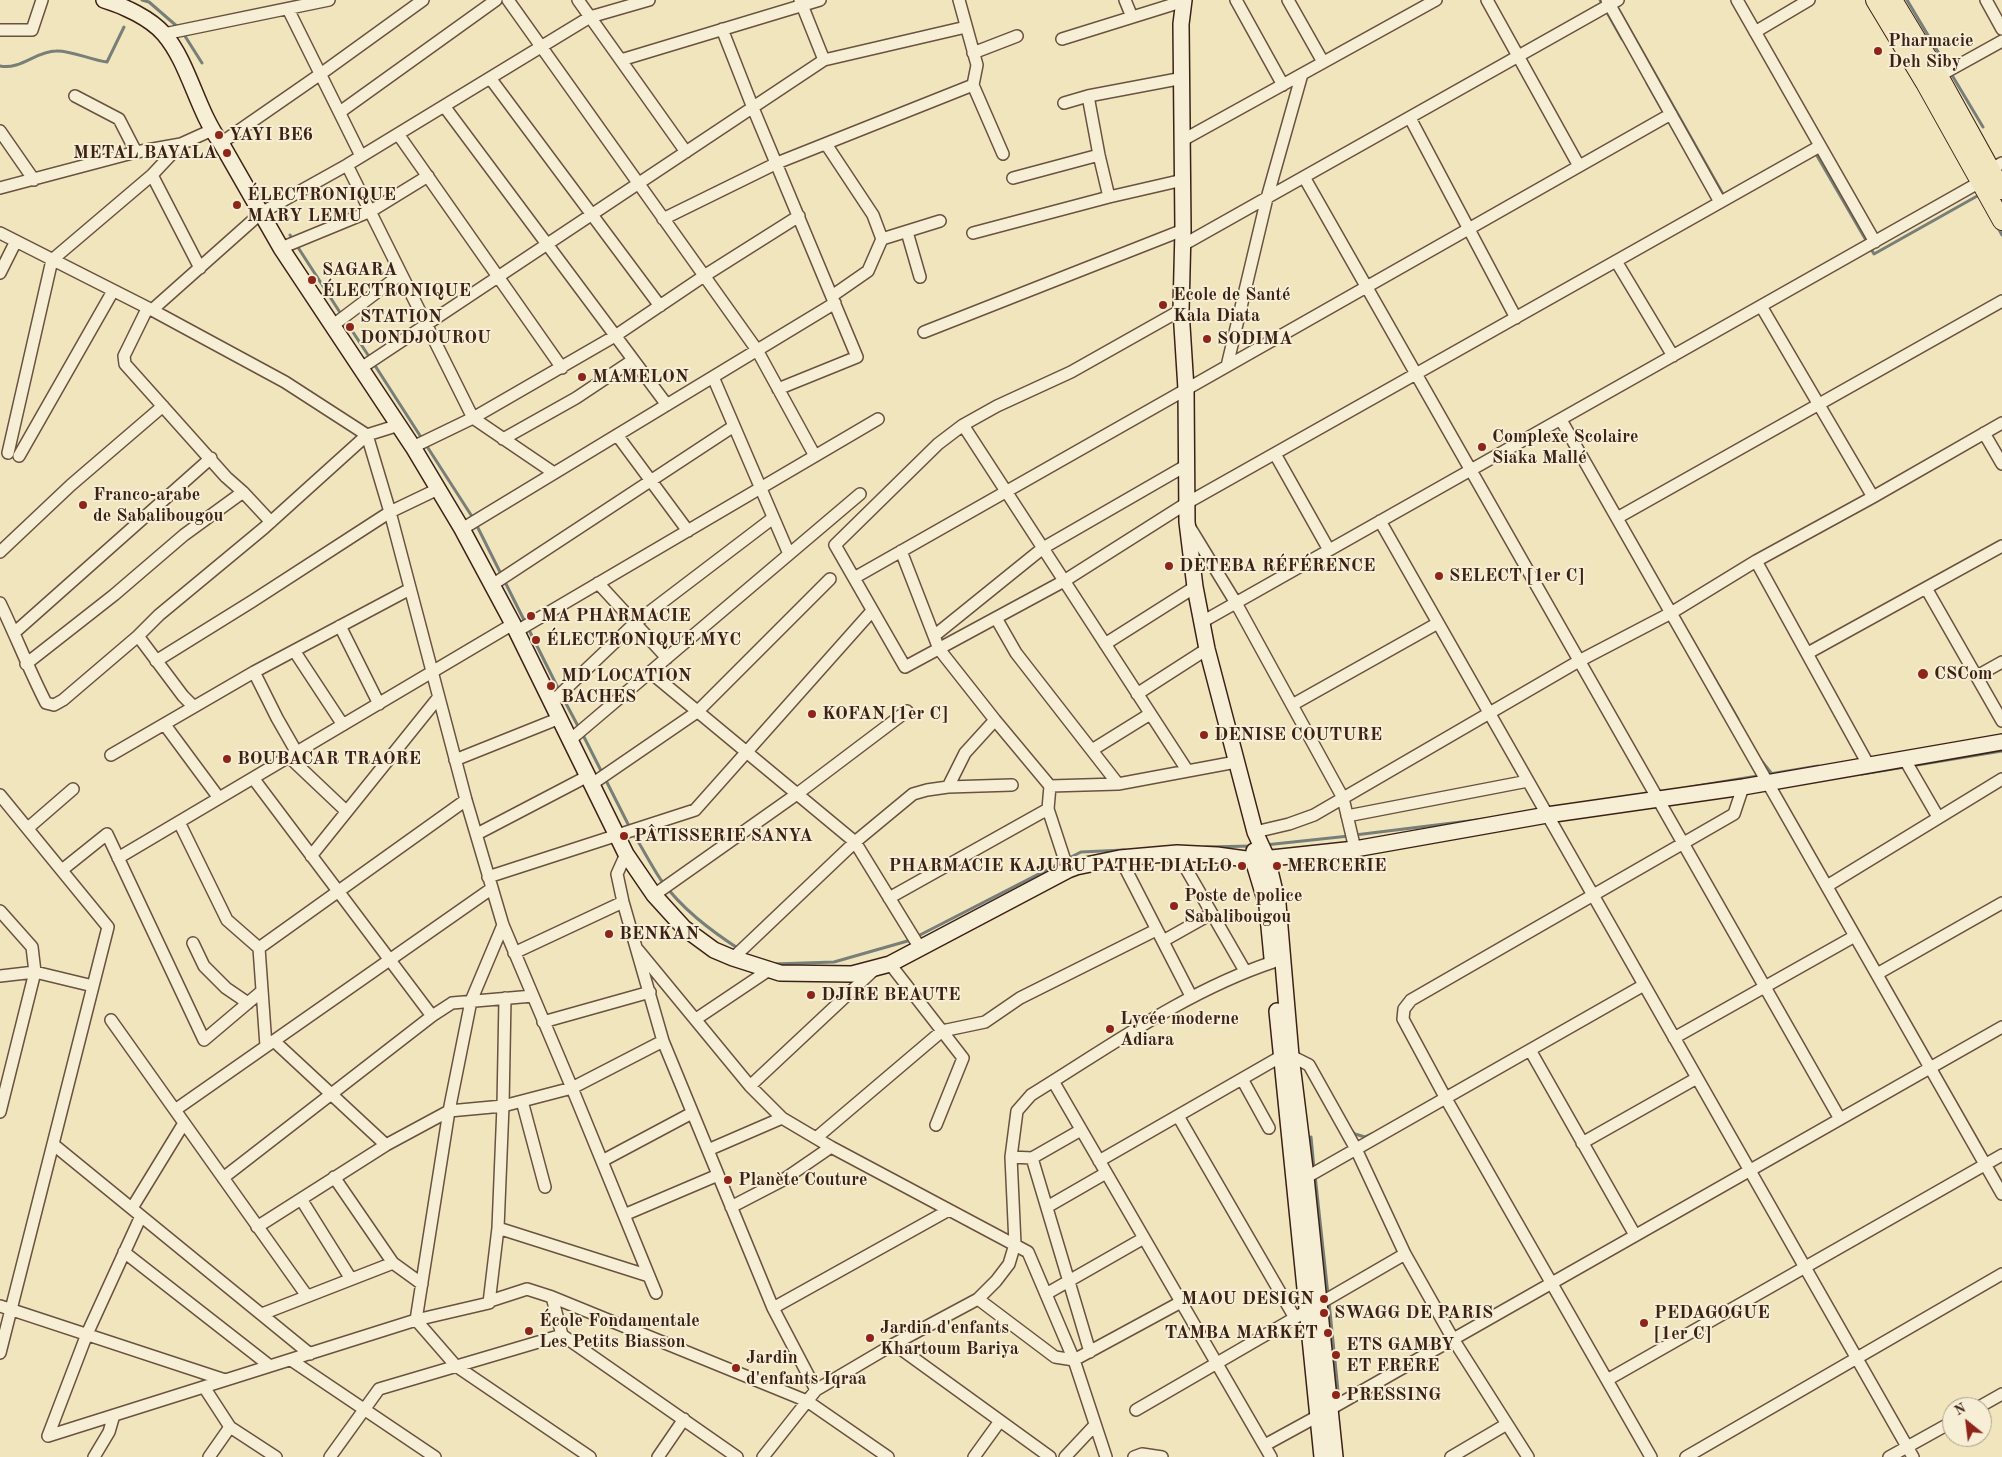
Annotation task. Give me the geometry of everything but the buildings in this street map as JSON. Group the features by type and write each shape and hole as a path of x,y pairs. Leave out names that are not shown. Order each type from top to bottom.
{"highway":[{"path":"1875,0 1925,83 1991,172 2002,221"},
{"path":"1893,0 1940,76 2002,190"}],"main road":[{"path":"1184,0 1181,24 1183,78 1181,310 1186,389 1187,522 1195,587 1207,649 1256,834 1260,859 1300,1181 1307,1311 1324,1413 1335,1457"},
{"path":"111,1 128,8 164,34 179,59 212,130 281,248 399,426 462,529 515,628 626,854 654,895 684,928 714,950 733,958 780,973 852,974 883,966 1068,870 1120,858 1177,853 1260,859 1355,849 1547,815 1743,787 2002,742"},
{"path":"1260,859 1278,904 1286,1057"},
{"path":"1322,1457 1324,1413"}],"street":[{"path":"0,30 32,30 42,0"},
{"path":"164,34 326,0"},
{"path":"221,143 423,0"},
{"path":"340,112 496,0"},
{"path":"508,0 757,350 815,456"},
{"path":"578,0 686,152"},
{"path":"271,522 226,477 126,364 124,356 150,310 200,268 260,213 347,165 590,17 649,0"},
{"path":"620,60 801,3 820,0"},
{"path":"958,0 977,65 973,85 1003,154"},
{"path":"1126,0 1132,17"},
{"path":"1062,39 1184,0"},
{"path":"1236,0 1283,85"},
{"path":"1288,0 1323,62"},
{"path":"1183,140 1436,0"},
{"path":"1487,0 1579,166"},
{"path":"1737,0 1875,242"},
{"path":"1755,32 1809,0"},
{"path":"1987,0 2002,29"},
{"path":"924,332 1183,238 1267,198 1611,2 1720,202"},
{"path":"801,3 824,60"},
{"path":"288,9 322,73 362,156"},
{"path":"361,368 824,60 966,27"},
{"path":"722,29 753,108 858,357 778,389"},
{"path":"974,53 1017,36"},
{"path":"1940,76 2001,43"},
{"path":"1227,366 1267,198 1302,74"},
{"path":"490,78 660,306"},
{"path":"1064,103 1088,96 1183,78"},
{"path":"663,219 777,163 973,85"},
{"path":"75,96 119,119 136,152"},
{"path":"1088,96 1098,155 1109,197"},
{"path":"444,106 667,405"},
{"path":"854,578 1671,114"},
{"path":"1410,118 1516,318"},
{"path":"0,188 136,152 181,144 212,130"},
{"path":"0,131 34,180"},
{"path":"398,134 562,368"},
{"path":"13,455 52,260 152,175 181,144"},
{"path":"462,529 757,350 834,300 868,271 882,239 873,215 826,144"},
{"path":"1181,310 1071,372 997,406 963,425 938,444 835,545 905,667 1064,581 1187,504 1820,146"},
{"path":"1013,178 1098,155"},
{"path":"347,165 473,418 554,473"},
{"path":"1202,622 1875,242 1991,172"},
{"path":"152,175 200,268"},
{"path":"281,248 371,210 428,176"},
{"path":"1304,177 1840,1119"},
{"path":"973,234 1109,197 1183,180"},
{"path":"413,448 473,418 616,336 704,276 799,216"},
{"path":"882,239 940,221"},
{"path":"907,232 920,276"},
{"path":"0,233 285,382 367,435 390,512 466,800 503,925 656,1293"},
{"path":"0,273 16,241"},
{"path":"1616,261 1673,356"},
{"path":"332,326 401,274"},
{"path":"13,455 113,291"},
{"path":"1617,518 2002,301"},
{"path":"1761,306 1873,497"},
{"path":"503,439 576,398 633,360"},
{"path":"713,377 789,554"},
{"path":"0,552 78,479 163,406"},
{"path":"118,858 431,673 598,583 878,419"},
{"path":"1561,420 2002,1194"},
{"path":"1256,834 1298,821 1343,798 1579,661 1671,613 1756,561 1873,497 2002,422"},
{"path":"963,425 1187,770"},
{"path":"0,603 26,664 46,703 54,705 63,700 138,636 159,615 271,522 367,435 399,426"},
{"path":"492,586 734,426"},
{"path":"1984,433 2002,464"},
{"path":"617,435 688,531"},
{"path":"1275,454 1329,550"},
{"path":"14,633 211,458"},
{"path":"934,636 1043,548 1187,465"},
{"path":"156,661 390,512 438,489"},
{"path":"26,664 114,595 184,535 243,492"},
{"path":"570,740 860,494"},
{"path":"552,702 635,623 773,518"},
{"path":"1380,521 1910,1452"},
{"path":"1187,522 1236,602 1343,798 1355,849"},
{"path":"1808,653 2002,546"},
{"path":"901,552 939,649 1050,786 1048,808 1068,870"},
{"path":"1756,561 1869,766"},
{"path":"477,834 590,780 698,712 830,579"},
{"path":"598,583 667,658"},
{"path":"1105,644 1195,587"},
{"path":"1926,588 2002,721"},
{"path":"111,755 254,672 295,652 410,589"},
{"path":"488,877 694,810 872,611"},
{"path":"996,618 1016,652 1118,784"},
{"path":"1292,705 1438,623"},
{"path":"340,626 379,704"},
{"path":"138,636 193,706"},
{"path":"1137,694 1207,649"},
{"path":"295,652 343,725"},
{"path":"1977,676 2002,662"},
{"path":"254,672 293,755 346,811"},
{"path":"650,672 854,842 920,948"},
{"path":"311,856 438,698"},
{"path":"654,895 797,794 907,711"},
{"path":"1092,750 1150,714"},
{"path":"455,760 560,718"},
{"path":"948,787 964,753 995,720"},
{"path":"165,725 219,798"},
{"path":"1905,760 1938,817"},
{"path":"1050,786 1118,784 1236,762"},
{"path":"253,778 432,1016"},
{"path":"1827,886 2002,779"},
{"path":"1347,816 1528,781"},
{"path":"733,958 854,842 913,794 948,787 1012,785"},
{"path":"1651,1457 1445,1097 1403,1019 1404,1009 1410,1000 1734,814 1743,787"},
{"path":"28,828 73,789"},
{"path":"0,795 108,927 0,1353"},
{"path":"259,948 466,800"},
{"path":"889,898 1048,808"},
{"path":"179,822 227,920 259,948 262,991 270,1044 331,1094 386,1145"},
{"path":"62,870 106,834 204,1040 262,991"},
{"path":"1177,853 1245,972"},
{"path":"626,854 617,874 623,902 663,1041 773,1308 816,1390"},
{"path":"1120,858 1191,996"},
{"path":"175,1110 491,889"},
{"path":"514,953 623,902"},
{"path":"1877,974 2002,903"},
{"path":"0,911 32,947 35,972 0,1112"},
{"path":"1163,941 1211,914"},
{"path":"416,1320 449,1111 471,1001 503,925"},
{"path":"816,1138 942,1031 985,1022 1020,998 1156,930"},
{"path":"1674,1038 1855,936"},
{"path":"193,943 204,966 226,988 248,1003"},
{"path":"638,950 750,1086 782,1118 831,1147 1028,1252 1074,1360 1106,1457"},
{"path":"763,1457 816,1390 894,1344 978,1299 996,1281 1009,1264 1015,1244 1012,1221 1011,1157 1017,1111 1032,1095 1191,996 1273,962"},
{"path":"750,1086 883,966 942,1031 963,1058 936,1125"},
{"path":"696,1019 770,970"},
{"path":"0,976 35,972 93,986"},
{"path":"1300,1181 1644,985"},
{"path":"543,1022 650,992"},
{"path":"223,1178 432,1016 452,1003 533,996"},
{"path":"490,1301 498,1228 505,998"},
{"path":"111,1020 307,1296"},
{"path":"1265,1445 2002,1027"},
{"path":"257,1227 386,1145 449,1111 503,1106 572,1088 663,1041"},
{"path":"1530,1050 1635,1236"},
{"path":"1099,1160 1242,1079 1286,1057 1309,1065 1356,1149 1405,1254 1453,1340 1528,1457"},
{"path":"1582,1143 1697,1078"},
{"path":"1242,1079 1269,1128"},
{"path":"1053,1081 1271,1457"},
{"path":"522,1101 545,1187"},
{"path":"602,1161 692,1113"},
{"path":"1178,1116 1307,1311"},
{"path":"708,1150 782,1118"},
{"path":"184,1123 136,1212 124,1252 87,1334 48,1436 416,1320 489,1303 527,1288 807,1400 888,1457"},
{"path":"1011,1157 1032,1158 1081,1130"},
{"path":"54,1145 310,1354"},
{"path":"731,1207 784,1180 831,1147"},
{"path":"1607,1380 2002,1155"},
{"path":"1032,1158 1090,1352"},
{"path":"1047,1207 1106,1173"},
{"path":"624,1215 718,1175"},
{"path":"334,1178 393,1263 422,1284"},
{"path":"301,1199 351,1279"},
{"path":"773,1308 949,1210"},
{"path":"498,1228 649,1276"},
{"path":"1046,1294 1144,1238"},
{"path":"124,1252 270,1366"},
{"path":"1136,1410 1405,1254"},
{"path":"262,1314 393,1263"},
{"path":"1686,1457 2002,1274"},
{"path":"552,1297 562,1335 737,1457"},
{"path":"978,1299 1056,1357 1074,1360 1181,1302"},
{"path":"0,1306 225,1380"},
{"path":"416,1320 456,1366 590,1457"},
{"path":"330,1457 379,1388 562,1335"},
{"path":"894,1344 1050,1457"},
{"path":"291,1360 435,1457"},
{"path":"204,1387 230,1427 276,1457"},
{"path":"94,1457 109,1432 114,1415"},
{"path":"658,1457 684,1419"},
{"path":"974,1457 1000,1421"},
{"path":"1451,1457 1507,1424"},
{"path":"1065,1457 1095,1426"},
{"path":"209,1457 230,1427"},
{"path":"1889,1457 1910,1452 1942,1429"},
{"path":"1134,1457 1142,1454 1162,1457"}],"waterway":[{"path":"142,0 149,2 179,28"},
{"path":"1600,0 1622,39"},
{"path":"1907,0 1983,127"},
{"path":"1615,3 1724,196"},
{"path":"0,66 8,67 42,54 56,51 68,52 107,62 124,27"},
{"path":"183,33 202,63"},
{"path":"1647,83 1664,113"},
{"path":"1813,155 1816,154 1874,254 1979,195"},
{"path":"1997,226 2002,235"},
{"path":"290,235 341,314"},
{"path":"345,320 370,358"},
{"path":"374,364 473,518"},
{"path":"476,524 559,690"},
{"path":"1690,636 1738,719"},
{"path":"562,696 579,728"},
{"path":"582,733 630,828"},
{"path":"1911,766 2002,751"},
{"path":"1760,759 1772,774"},
{"path":"1691,787 1818,766"},
{"path":"1862,774 1905,767"},
{"path":"1355,835 1485,819"},
{"path":"633,833 669,891 687,910 739,949"},
{"path":"1265,845 1349,836"},
{"path":"1205,847 1252,846"},
{"path":"1067,859 1081,852 1124,850"},
{"path":"916,937 1062,862"},
{"path":"773,964 834,962 911,940"},
{"path":"1351,1130 1355,1134 1365,1137 1372,1134"},
{"path":"1311,1137 1314,1169"},
{"path":"1315,1175 1328,1295"},
{"path":"1329,1302 1338,1391"}],"place":[{"name":"Pharmacie Deh Siby","path":"1878,51"},
{"name":"YAYI BE6","path":"219,135"},
{"name":"METAL BAYALA","path":"227,153"},
{"name":"ÉLECTRONIQUE MARY LEMU","path":"237,205"},
{"name":"SAGARA ÉLECTRONIQUE","path":"312,280"},
{"name":"Ecole de Santé Kala Diata","path":"1163,305"},
{"name":"STATION DONDJOUROU","path":"350,327"},
{"name":"SODIMA","path":"1207,339"},
{"name":"MAMELON","path":"582,377"},
{"name":"Complexe Scolaire Siaka Mallé","path":"1482,447"},
{"name":"Franco-arabe de Sabalibougou","path":"83,505"},
{"name":"DETEBA RÉFÉRENCE","path":"1169,566"},
{"name":"SELECT [1er C]","path":"1439,576"},
{"name":"MA PHARMACIE","path":"531,616"},
{"name":"ÉLECTRONIQUE MYC","path":"536,640"},
{"name":"CSCom","path":"1923,674"},
{"name":"MD LOCATION BACHES","path":"551,686"},
{"name":"KOFAN [1er C]","path":"812,714"},
{"name":"DENISE COUTURE","path":"1204,735"},
{"name":"BOUBACAR TRAORE","path":"227,759"},
{"name":"PÂTISSERIE SANYA","path":"624,836"},
{"name":"PHARMACIE KAJURU PATHE DIALLO","path":"1242,866"},
{"name":"MERCERIE","path":"1277,866"},
{"name":"Poste de police Sabalibougou","path":"1174,906"},
{"name":"BENKAN","path":"609,934"},
{"name":"DJIRE BEAUTE","path":"811,995"},
{"name":"Lycée moderne Adiara","path":"1110,1029"},
{"name":"Planète Couture","path":"728,1180"},
{"name":"MAOU DESIGN","path":"1324,1299"},
{"name":"SWAGG DE PARIS","path":"1324,1313"},
{"name":"PEDAGOGUE [1er C]","path":"1644,1323"},
{"name":"École Fondamentale Les Petits Biasson","path":"529,1331"},
{"name":"TAMBA MARKET","path":"1328,1333"},
{"name":"Jardin d'enfants Khartoum Bariya","path":"870,1338"},
{"name":"ETS GAMBY ET FRERE","path":"1336,1355"},
{"name":"Jardin d'enfants Iqraa","path":"736,1368"},
{"name":"PRESSING","path":"1336,1395"}]}
